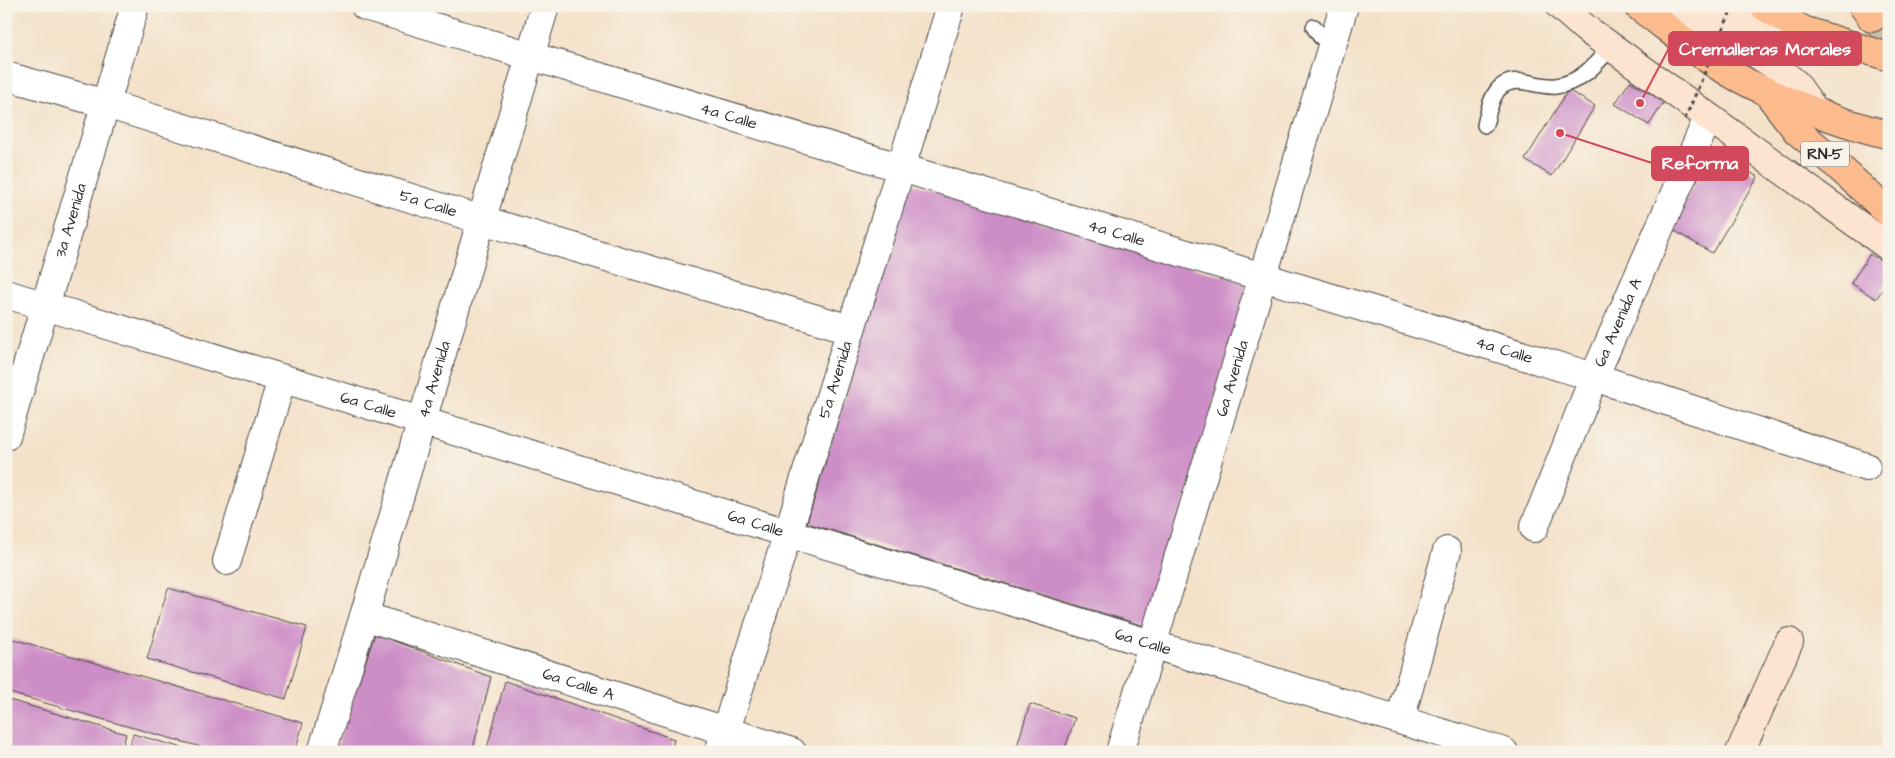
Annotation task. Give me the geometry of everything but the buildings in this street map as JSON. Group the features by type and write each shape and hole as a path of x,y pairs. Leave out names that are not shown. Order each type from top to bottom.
{"main road":[{"path":"1560,6 1696,119 1889,247"},
{"path":"1638,6 1719,66 1766,91 1852,125 1889,135"},
{"path":"1681,6 1771,63 1795,83 1815,111"},
{"path":"1718,6 1771,40 1803,30"},
{"path":"1764,6 1803,30 1889,57"},
{"name":"RN-5","path":"1766,91 1797,130 1889,213"},
{"path":"1740,752 1789,642"}],"street":[{"name":"3a Avenida","path":"6,436 136,6"},
{"name":"4a Avenida","path":"322,752 545,6"},
{"name":"5a Avenida","path":"722,741 951,6"},
{"name":"6a Avenida","path":"1120,752 1263,277 1324,35 1344,6"},
{"name":"4a Calle","path":"368,7 1594,376 1866,467"},
{"name":"5a Calle","path":"6,76 106,104 482,220 850,329"},
{"name":"6a Avenida A","path":"1534,528 1696,119"},
{"name":"6a Calle","path":"6,294 1504,752"},
{"path":"227,561 282,379"},
{"path":"1400,720 1447,551"},
{"name":"6a Calle A","path":"364,616 722,741 792,752"}],"lane":[{"path":"1485,125 1490,101 1504,83 1517,81 1541,86 1556,86 1569,83 1591,70 1611,47"}],"path":[{"path":"1696,119 1733,6"}],"tunnel":[{"path":"1872,18 1889,43"}],"place":[{"name":"Cremalleras Morales","path":"1640,103"},
{"name":"Reforma","path":"1560,133"}]}
